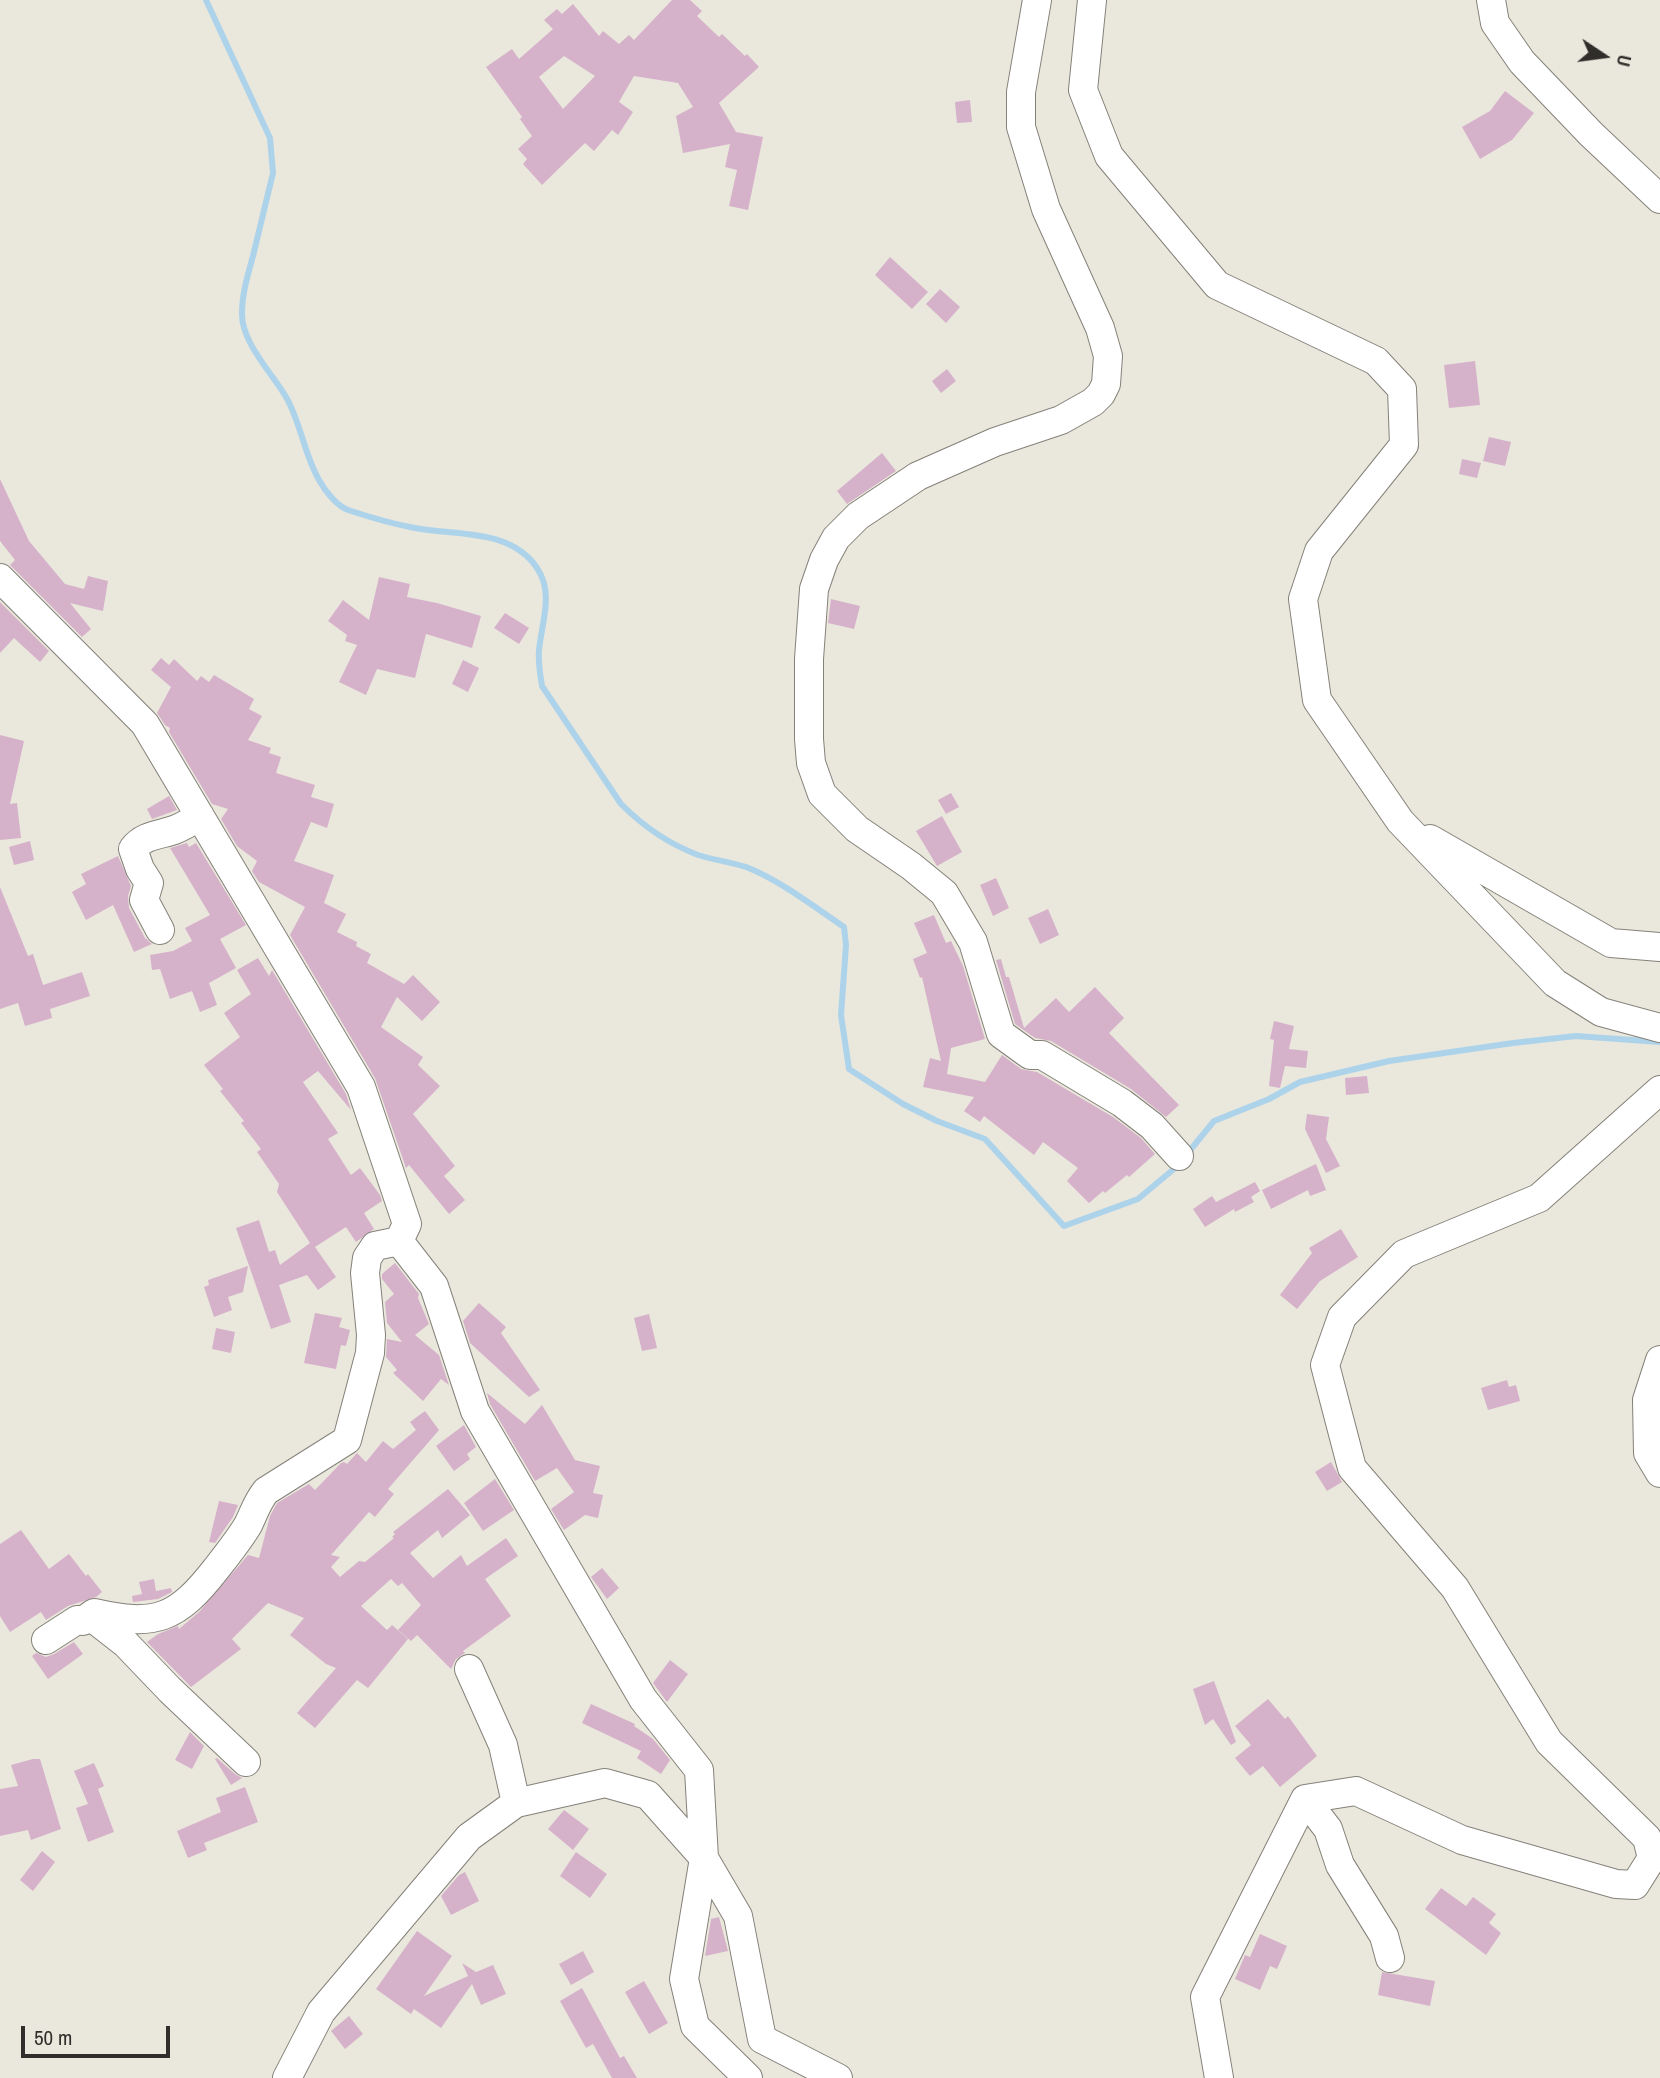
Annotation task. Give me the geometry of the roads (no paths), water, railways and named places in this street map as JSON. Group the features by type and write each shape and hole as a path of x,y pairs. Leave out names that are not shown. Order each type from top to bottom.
{"street":[{"path":"1037,0 1021,92 1021,127 1046,209 1100,328 1108,356 1106,384 1093,402 1061,420 995,442 918,476 858,516 836,538 824,560 814,589 809,659 808,739 811,763 822,794 844,818 944,893 973,942 1001,1034 1030,1055 1042,1055 1122,1103 1152,1126 1179,1156"},
{"path":"1092,0 1083,90 1109,156 1217,285 1376,361 1402,389 1404,445 1319,551 1303,599 1317,700 1400,821 1555,983 1601,1012 1660,1028"},
{"path":"1491,0 1495,23 1522,62 1591,134 1660,199"},
{"path":"0,578 145,724 361,1087 407,1224 399,1241"},
{"path":"160,930 144,901 149,883 140,869 133,849 136,844 156,834 176,829 200,816"},
{"path":"1400,821 1611,943 1660,947"},
{"path":"1304,1799 1356,1791 1462,1840 1616,1884 1634,1885 1653,1858 1647,1838 1549,1742 1455,1588 1352,1468 1325,1365 1342,1318 1404,1254 1539,1198 1660,1090"},
{"path":"83,1621 94,1613 140,1620 162,1616 175,1610 196,1595 227,1555 248,1525 266,1491 347,1440 370,1353 371,1335 365,1283 367,1258 376,1246 399,1241"},
{"path":"399,1241 433,1286 475,1411 643,1699 699,1770 704,1858 684,1979 695,2026 748,2078"},
{"path":"1660,1360 1647,1400 1648,1453 1660,1473"},
{"path":"46,1640 77,1620 94,1619 126,1644 246,1762"},
{"path":"468,1670 503,1745 516,1803"},
{"path":"287,2078 321,2012 469,1837 516,1803 605,1783 648,1795 704,1858 738,1916 762,2039 838,2078"},
{"path":"1304,1799 1328,1829 1340,1865 1384,1936 1390,1958"},
{"path":"1219,2078 1205,1997 1304,1799"}],"waterway":[{"path":"206,0 270,138 273,173 244,291 243,324 258,357 286,397 314,470 328,493 344,508 364,515 415,528 481,536 512,546 526,555 537,568 545,587 539,655 542,686 621,804 638,820 667,840 698,855 758,872 844,927 846,945 841,1015 849,1069 903,1104 937,1121 985,1139 1064,1226 1138,1199 1181,1163"},
{"path":"1187,1154 1214,1121 1269,1099 1300,1082 1389,1061 1513,1043 1576,1036 1660,1042"}]}
